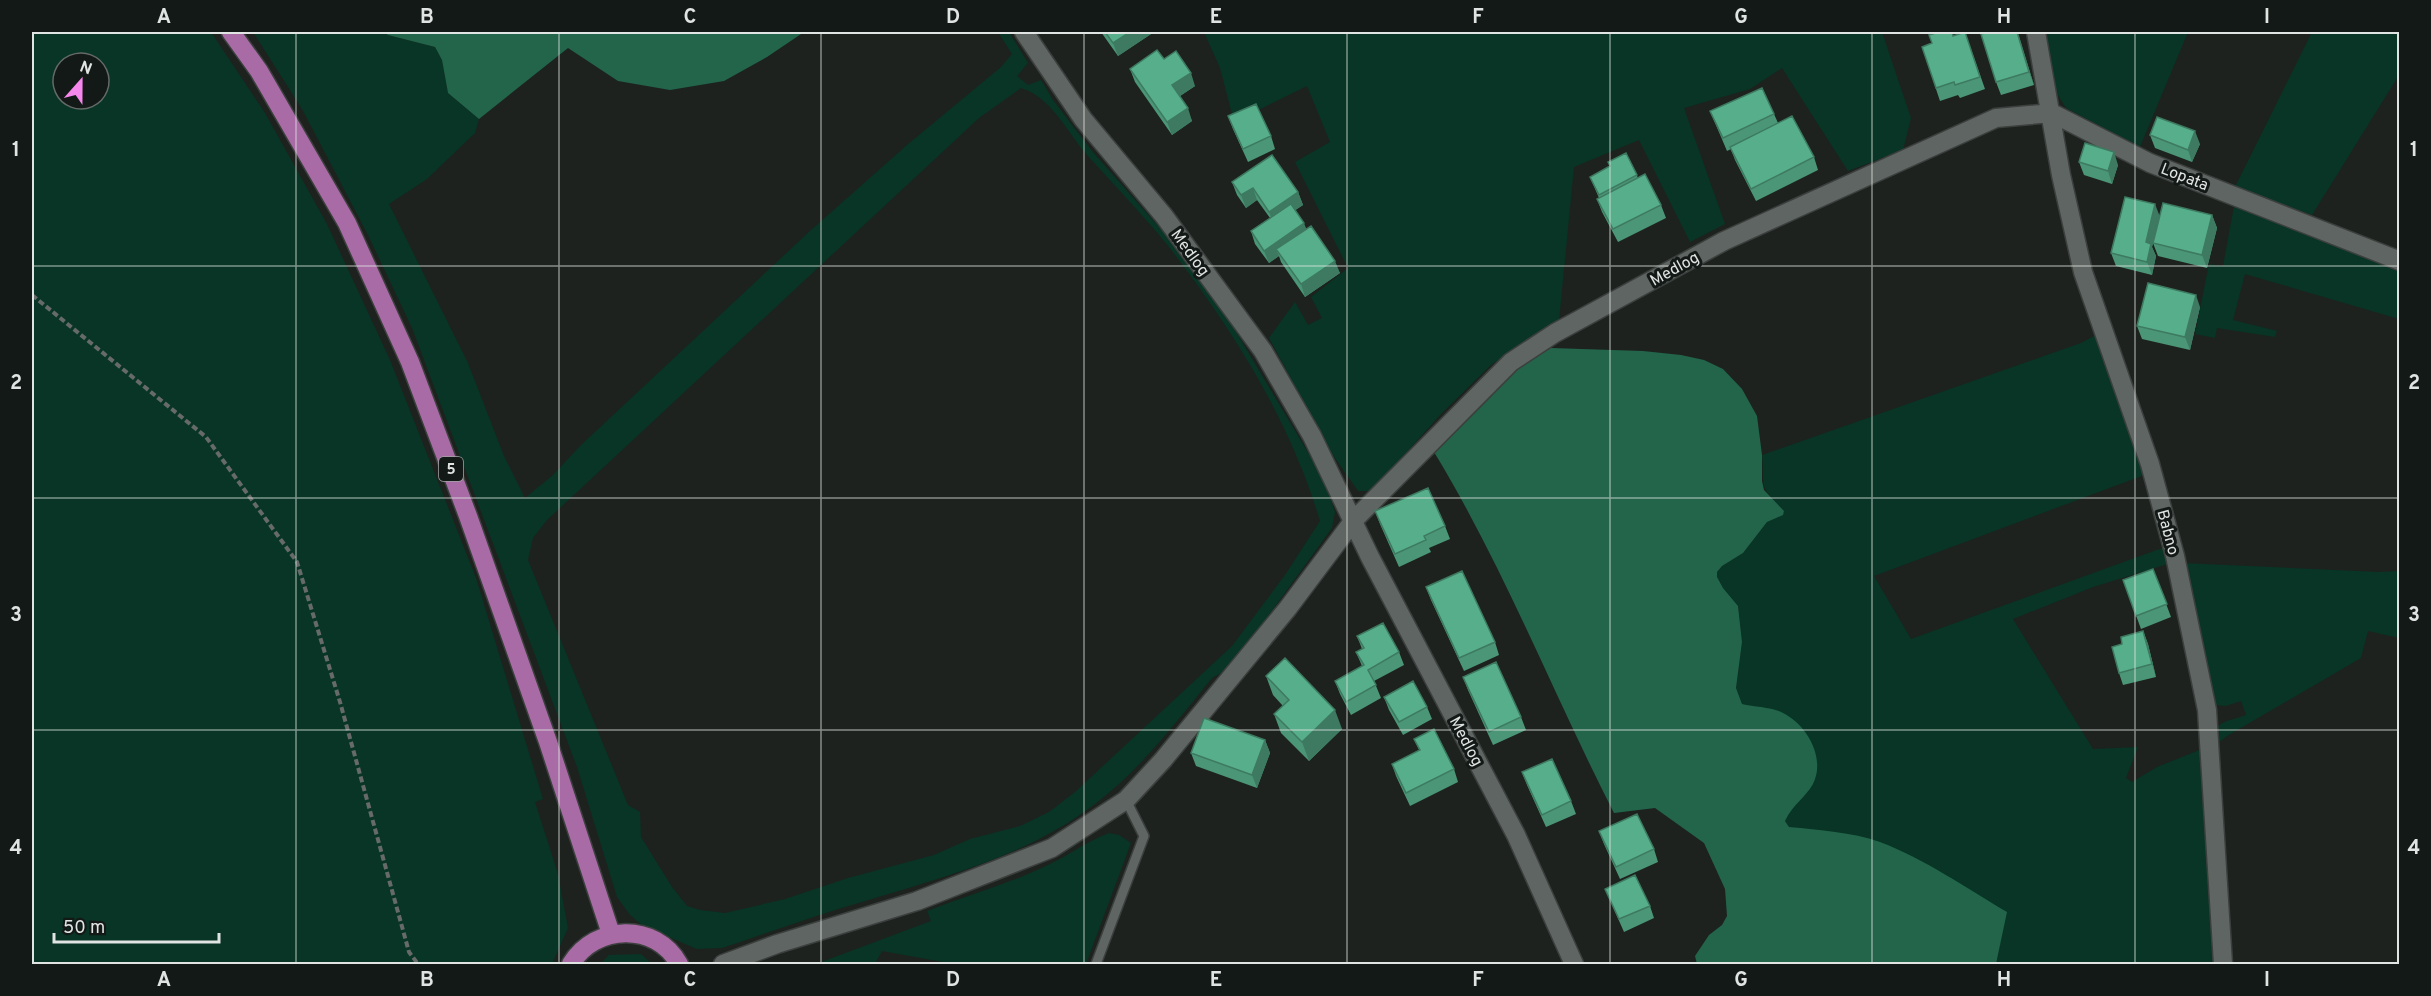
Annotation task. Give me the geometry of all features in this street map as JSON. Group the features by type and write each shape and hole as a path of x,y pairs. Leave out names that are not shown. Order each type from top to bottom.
{"main road":[{"name":"5","path":"231,32 259,71 347,223 410,362 468,516 548,742 611,934"},
{"path":"571,964 591,942 611,934 633,933 654,940 668,950 679,964"}],"street":[{"name":"Medlog","path":"1024,32 1083,119 1164,216 1263,351 1312,436 1370,557 1516,835 1574,964"},
{"path":"2036,32 2052,113"},
{"name":"Medlog","path":"1354,520 1511,362 1555,333 1724,241 1906,157 1996,118 2052,113"},
{"name":"Lopata","path":"2052,113 2150,163 2400,261"},
{"name":"Babno","path":"2052,113 2061,175 2083,272 2150,464 2175,556 2207,710 2223,964"},
{"path":"723,964 777,944 917,901 1052,848 1126,800 1163,760 1288,608 1354,520"}],"lane":[{"path":"1096,964 1144,836 1126,800"}],"path":[{"path":"32,296 206,437 297,562 340,702 409,952 417,964"}],"green space":[{"path":"32,32 211,32 265,113 327,224 390,360 476,578 543,799 535,802 558,874 568,928 552,964 32,964"},
{"path":"253,32 384,32 435,47 442,60 448,93 479,119 475,133 427,179 389,204 468,363 504,456 525,498 553,475 581,445 811,230 907,145 1001,67 1012,54 998,32 1009,32 1028,63 1017,76 1028,85 1041,80 1053,100 1092,151 1173,243 1226,315 1322,476 1335,512 1332,528 1250,641 1221,673 1212,678 1128,776 1069,822 1014,851 985,863 722,948 697,949 643,926 630,915 617,897 577,767 412,328 367,233 302,109","holes":["1021,88 1032,93 1058,116 1087,155 1159,235 1193,278 1237,344 1276,412 1308,484 1320,521 1285,575 1232,646 1075,792 1049,812 1020,826 970,839 934,855 848,878 785,899 725,913 687,906 672,887 641,837 640,812 628,805 528,560 533,538 547,520 979,118"]},
{"path":"384,32 804,32 767,57 724,81 670,90 618,81 568,48 479,119 448,93 442,60 435,47"},
{"path":"1204,32 1882,32 1911,118 1903,150 1848,171 1782,68 1750,89 1684,108 1725,224 1690,242 1639,140 1574,167 1559,321 1492,364 1441,414 1372,491 1358,491 1330,451 1269,338 1295,302 1308,325 1322,318 1311,297 1348,268 1295,162 1330,142 1307,86 1234,122 1220,68"},
{"path":"2045,32 2188,32 2140,147 2066,108 2056,92"},
{"path":"2312,32 2399,32 2399,75 2312,215 2235,187"},
{"path":"2234,206 2399,270 2399,319 2245,274 2233,320 2277,331 2275,337 2217,328 2215,338 2195,334 2209,264 2223,266"},
{"path":"2096,335 2147,474 1874,576 1911,639 2165,547 2171,563 2093,587 2013,619 2093,749 2138,747 2126,778 2132,782 2157,767 2202,749 2218,964 1996,964 2006,912 1803,829 1789,827 1785,821 1791,807 1805,795 1757,708 1742,704 1736,688 1742,642 1738,606 1723,588 1717,572 1722,566 1743,553 1767,522 1784,511 1764,486 1762,455 2081,343"},
{"path":"1551,348 1643,351 1681,355 1704,360 1723,369 1742,389 1757,416 1764,490 1784,511 1783,515 1767,522 1743,553 1722,566 1717,572 1717,577 1738,606 1742,642 1736,688 1742,704 1774,709 1792,718 1806,734 1816,753 1817,764 1813,784 1785,821 1789,827 1824,830 1880,842 1929,865 2007,912 1996,964 1697,964 1695,956 1709,935 1722,925 1727,916 1725,889 1704,843 1655,808 1614,813 1506,585 1434,452 1505,374"},
{"path":"2182,563 2399,571 2399,638 2368,631 2361,658 2227,736 2213,747 2218,727 2226,721 2246,715 2241,701 2226,706 2215,705"},
{"path":"1109,833 1119,835 1131,843 1086,964 954,964 882,951 875,964 816,964 931,921 927,911 1037,870"},
{"path":"641,954 652,964 600,964 609,955"}],"building":[{"path":"1105,32 1130,32 1113,43"},
{"path":"1952,32 1953,36 1965,32 1980,77 1936,88 1922,47 1932,43 1929,35"},
{"path":"2017,32 2029,72 1996,82 1981,34"},
{"path":"1157,50 1164,59 1176,51 1191,73 1172,85 1188,108 1167,122 1130,69"},
{"path":"1762,88 1774,114 1723,138 1710,111"},
{"path":"1256,104 1271,136 1243,149 1228,116"},
{"path":"1792,116 1814,157 1751,189 1730,147"},
{"path":"2157,117 2195,131 2188,150 2150,135"},
{"path":"2085,143 2114,152 2108,171 2079,162"},
{"path":"1626,153 1637,175 1599,195 1590,177 1610,166 1608,162"},
{"path":"1272,155 1298,192 1269,212 1253,188 1241,195 1232,182"},
{"path":"1645,174 1661,205 1613,229 1597,199"},
{"path":"2125,197 2155,204 2146,242 2151,244 2147,262 2111,253"},
{"path":"2163,203 2212,215 2202,255 2153,243"},
{"path":"1291,204 1304,223 1264,251 1251,231"},
{"path":"1311,226 1335,261 1301,284 1276,249"},
{"path":"2148,283 2196,295 2185,337 2137,326"},
{"path":"1428,488 1445,526 1424,536 1426,540 1395,554 1375,511"},
{"path":"2153,569 2167,604 2136,616 2123,580"},
{"path":"1462,571 1495,642 1459,658 1426,587"},
{"path":"1383,623 1399,652 1368,670 1376,685 1346,702 1335,681 1364,665 1356,652 1364,648 1357,636"},
{"path":"2143,631 2152,664 2119,673 2112,647 2122,644 2121,637"},
{"path":"1285,658 1335,710 1302,742 1274,714 1289,700 1266,676"},
{"path":"1496,662 1521,717 1489,732 1463,677"},
{"path":"1413,681 1427,707 1399,722 1384,697"},
{"path":"1204,718 1265,740 1252,775 1191,753"},
{"path":"1434,729 1454,769 1406,793 1392,764 1420,750 1414,739"},
{"path":"1552,759 1571,801 1542,815 1522,772"},
{"path":"1637,814 1654,849 1616,867 1599,831"},
{"path":"1635,875 1650,906 1619,919 1605,889"}]}
